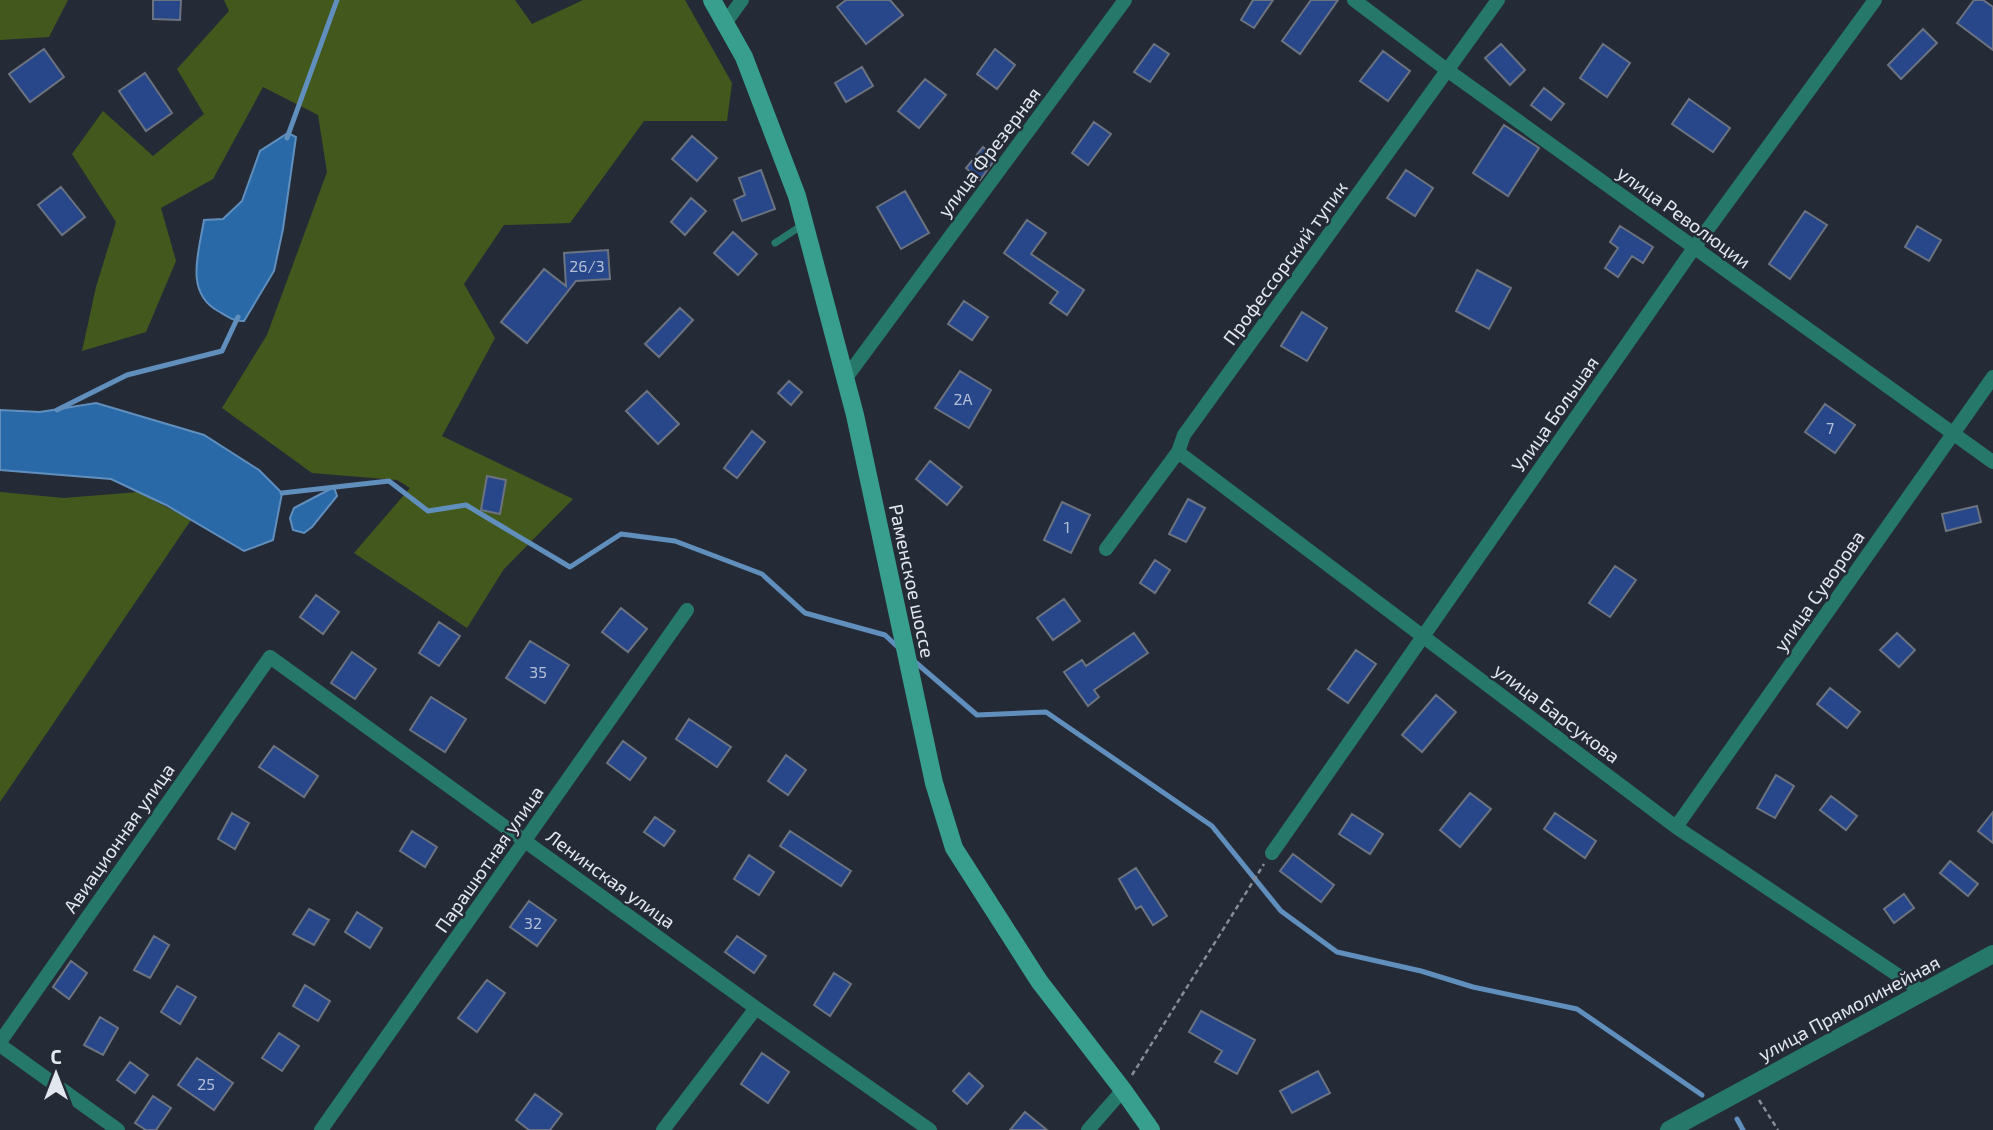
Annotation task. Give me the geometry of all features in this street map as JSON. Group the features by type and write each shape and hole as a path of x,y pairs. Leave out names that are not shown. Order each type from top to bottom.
{"main road":[{"name":"Раменское шоссе","path":"712,0 744,57 805,224 845,379 934,783 954,848 1039,981 1151,1130"}],"street":[{"path":"726,23 742,0"},
{"name":"улица Фрезерная","path":"845,379 1125,0"},
{"name":"улица Революции","path":"1354,0 1447,71 1993,462"},
{"name":"Профессорский тупик","path":"1106,549 1178,452 1184,435 1497,0"},
{"name":"Улица Большая","path":"1272,853 1694,248 1875,0"},
{"name":"улица Суворова","path":"1676,827 1993,377"},
{"name":"улица Барсукова","path":"1178,452 1676,827 1923,992"},
{"name":"Парашютная улица","path":"321,1130 687,611"},
{"name":"Ленинская улица","path":"270,657 756,1008 930,1130"},
{"name":"Авиационная улица","path":"0,1043 270,657"},
{"name":"улица Прямолинейная","path":"1669,1130 1993,954"},
{"path":"663,1130 756,1008"},
{"path":"0,1043 118,1130"},
{"path":"1088,1130 1123,1090"}],"lane":[{"path":"775,243 805,224"}],"path":[{"path":"1123,1090 1254,877 1272,853"},
{"path":"1751,1086 1778,1130"}],"green space":[{"path":"0,0 68,0 49,37 0,40"},
{"path":"224,0 515,0 532,24 583,0 685,0 732,83 727,121 644,121 570,223 504,225 464,284 495,338 442,436 573,499 504,569 467,628 354,553 410,488 397,480 312,473 222,408 267,335 327,172 318,115 263,87 213,179 161,208 176,261 146,332 82,351 96,287 116,222 72,154 103,111 153,156 204,114 177,69 229,11"},
{"path":"0,492 64,498 138,492 191,520 0,802"}],"water":[{"path":"288,133 296,137 274,271 244,321 237,321 207,303 197,282 197,258 204,220 223,219 242,201 260,151"},
{"path":"96,403 204,435 259,470 282,493 273,540 244,551 166,505 111,479 0,470 0,410 40,412"},
{"path":"334,487 337,496 312,527 304,533 293,530 290,518 294,508"}],"building":[{"path":"153,0 181,0 180,20 153,19"},
{"path":"846,0 890,0 903,15 866,44 837,7"},
{"path":"1253,0 1273,0 1254,28 1241,20"},
{"path":"1311,0 1338,0 1300,54 1282,41"},
{"path":"1974,0 1983,0 1993,7 1993,50 1957,23"},
{"path":"1923,29 1937,43 1901,79 1888,65"},
{"path":"1154,44 1169,54 1150,82 1134,72"},
{"path":"1501,44 1525,70 1510,85 1485,58"},
{"path":"1603,44 1630,63 1607,97 1580,78"},
{"path":"44,49 64,77 30,102 9,74"},
{"path":"995,49 1015,65 997,89 977,74"},
{"path":"1383,51 1410,71 1388,101 1360,81"},
{"path":"862,67 873,86 846,102 835,83"},
{"path":"145,73 172,113 146,131 119,91"},
{"path":"925,79 946,95 919,128 898,111"},
{"path":"1544,88 1564,104 1551,120 1531,105"},
{"path":"1689,99 1730,128 1713,152 1672,124"},
{"path":"1094,122 1111,134 1088,165 1072,153"},
{"path":"1504,125 1539,148 1508,196 1473,173"},
{"path":"692,136 717,158 697,181 672,159"},
{"path":"983,147 996,158 980,180 966,168"},
{"path":"761,170 775,209 742,221 734,200 745,195 739,178"},
{"path":"1406,170 1433,188 1415,216 1387,198"},
{"path":"61,187 85,217 62,235 38,205"},
{"path":"905,191 929,233 901,249 877,207"},
{"path":"691,198 706,211 685,235 671,222"},
{"path":"1805,211 1827,225 1790,279 1769,264"},
{"path":"1027,220 1046,233 1031,254 1084,290 1067,315 1050,303 1058,292 1004,253"},
{"path":"1620,226 1653,247 1643,263 1632,256 1618,277 1605,268 1618,248 1610,242"},
{"path":"1917,226 1941,240 1929,261 1905,247"},
{"path":"733,232 757,254 738,275 714,253"},
{"path":"608,250 610,279 576,281 527,343 501,322 544,269 566,286 564,253"},
{"path":"1477,270 1511,288 1489,329 1456,311"},
{"path":"964,301 988,317 972,340 948,324"},
{"path":"680,308 693,320 659,357 645,344"},
{"path":"1302,312 1327,328 1307,361 1281,346"},
{"path":"960,371 991,390 969,428 935,408"},
{"path":"789,381 802,392 791,405 778,393"},
{"path":"647,391 679,424 658,444 626,411"},
{"path":"1825,404 1855,425 1835,453 1805,432"},
{"path":"752,431 765,442 737,478 724,468"},
{"path":"930,461 962,487 947,505 916,479"},
{"path":"487,476 506,480 500,514 481,510"},
{"path":"1188,499 1205,508 1186,542 1169,534"},
{"path":"1062,502 1090,515 1071,553 1044,540"},
{"path":"1977,506 1981,522 1946,531 1942,514"},
{"path":"1155,560 1170,570 1155,593 1140,583"},
{"path":"1615,566 1636,580 1610,617 1589,603"},
{"path":"316,595 339,612 323,634 300,617"},
{"path":"1064,599 1080,621 1053,640 1037,618"},
{"path":"621,608 647,629 628,652 602,632"},
{"path":"439,622 460,636 439,666 419,653"},
{"path":"1134,633 1148,653 1094,690 1099,697 1088,706 1064,672 1082,660 1086,666"},
{"path":"1897,633 1915,650 1899,667 1880,650"},
{"path":"530,641 569,665 545,703 506,678"},
{"path":"1356,650 1376,664 1348,703 1328,689"},
{"path":"352,652 376,669 355,699 331,683"},
{"path":"1830,688 1860,712 1847,728 1817,704"},
{"path":"1436,695 1456,712 1422,752 1402,735"},
{"path":"431,697 466,719 445,752 410,730"},
{"path":"689,719 731,747 717,767 676,739"},
{"path":"623,741 646,758 630,780 607,763"},
{"path":"274,746 318,776 304,797 259,767"},
{"path":"786,755 806,770 788,795 768,781"},
{"path":"1776,775 1794,786 1775,818 1757,808"},
{"path":"1470,793 1491,809 1460,847 1440,830"},
{"path":"1831,796 1857,816 1846,830 1820,810"},
{"path":"1993,812 1993,843 1978,831"},
{"path":"232,813 249,823 235,849 218,839"},
{"path":"1555,813 1596,841 1585,858 1544,829"},
{"path":"1352,814 1383,834 1370,854 1339,834"},
{"path":"655,817 675,831 664,846 644,832"},
{"path":"412,831 437,847 425,867 400,851"},
{"path":"790,831 851,871 841,886 780,846"},
{"path":"1293,854 1334,885 1321,902 1280,871"},
{"path":"749,855 774,872 759,895 734,879"},
{"path":"1950,861 1978,884 1968,896 1940,873"},
{"path":"1136,868 1167,916 1153,925 1141,906 1136,909 1119,879"},
{"path":"1904,894 1914,908 1894,923 1884,909"},
{"path":"529,901 556,920 537,946 510,927"},
{"path":"309,909 329,920 314,945 293,934"},
{"path":"357,912 382,928 370,948 345,932"},
{"path":"154,936 169,945 150,978 134,970"},
{"path":"737,936 766,956 754,973 725,952"},
{"path":"71,961 87,973 69,999 53,987"},
{"path":"834,973 851,984 830,1016 814,1005"},
{"path":"487,980 505,993 477,1032 458,1018"},
{"path":"305,985 330,1001 318,1021 293,1006"},
{"path":"177,986 196,997 180,1024 161,1012"},
{"path":"1201,1011 1255,1040 1237,1074 1215,1062 1222,1051 1189,1032"},
{"path":"100,1017 118,1028 103,1055 84,1045"},
{"path":"279,1033 299,1046 282,1071 262,1058"},
{"path":"762,1053 789,1072 768,1103 741,1084"},
{"path":"197,1058 233,1083 214,1110 178,1085"},
{"path":"130,1062 148,1075 135,1093 117,1080"},
{"path":"1318,1071 1330,1093 1292,1113 1280,1091"},
{"path":"969,1073 983,1086 967,1104 953,1091"},
{"path":"535,1094 562,1114 550,1130 529,1130 516,1120"},
{"path":"153,1096 171,1108 156,1130 146,1130 135,1123"},
{"path":"1025,1112 1047,1130 1010,1130"}],"waterway":[{"path":"287,138 337,0"},
{"path":"57,410 127,375 222,351 238,317"},
{"path":"282,493 389,481 428,511 466,505 570,567 621,534 675,541 762,574 805,613 885,635 901,650"},
{"path":"914,661 977,715 1046,712 1212,826 1281,911 1337,952 1421,971 1473,987 1577,1009 1702,1095"},
{"path":"1737,1119 1743,1130"}]}
